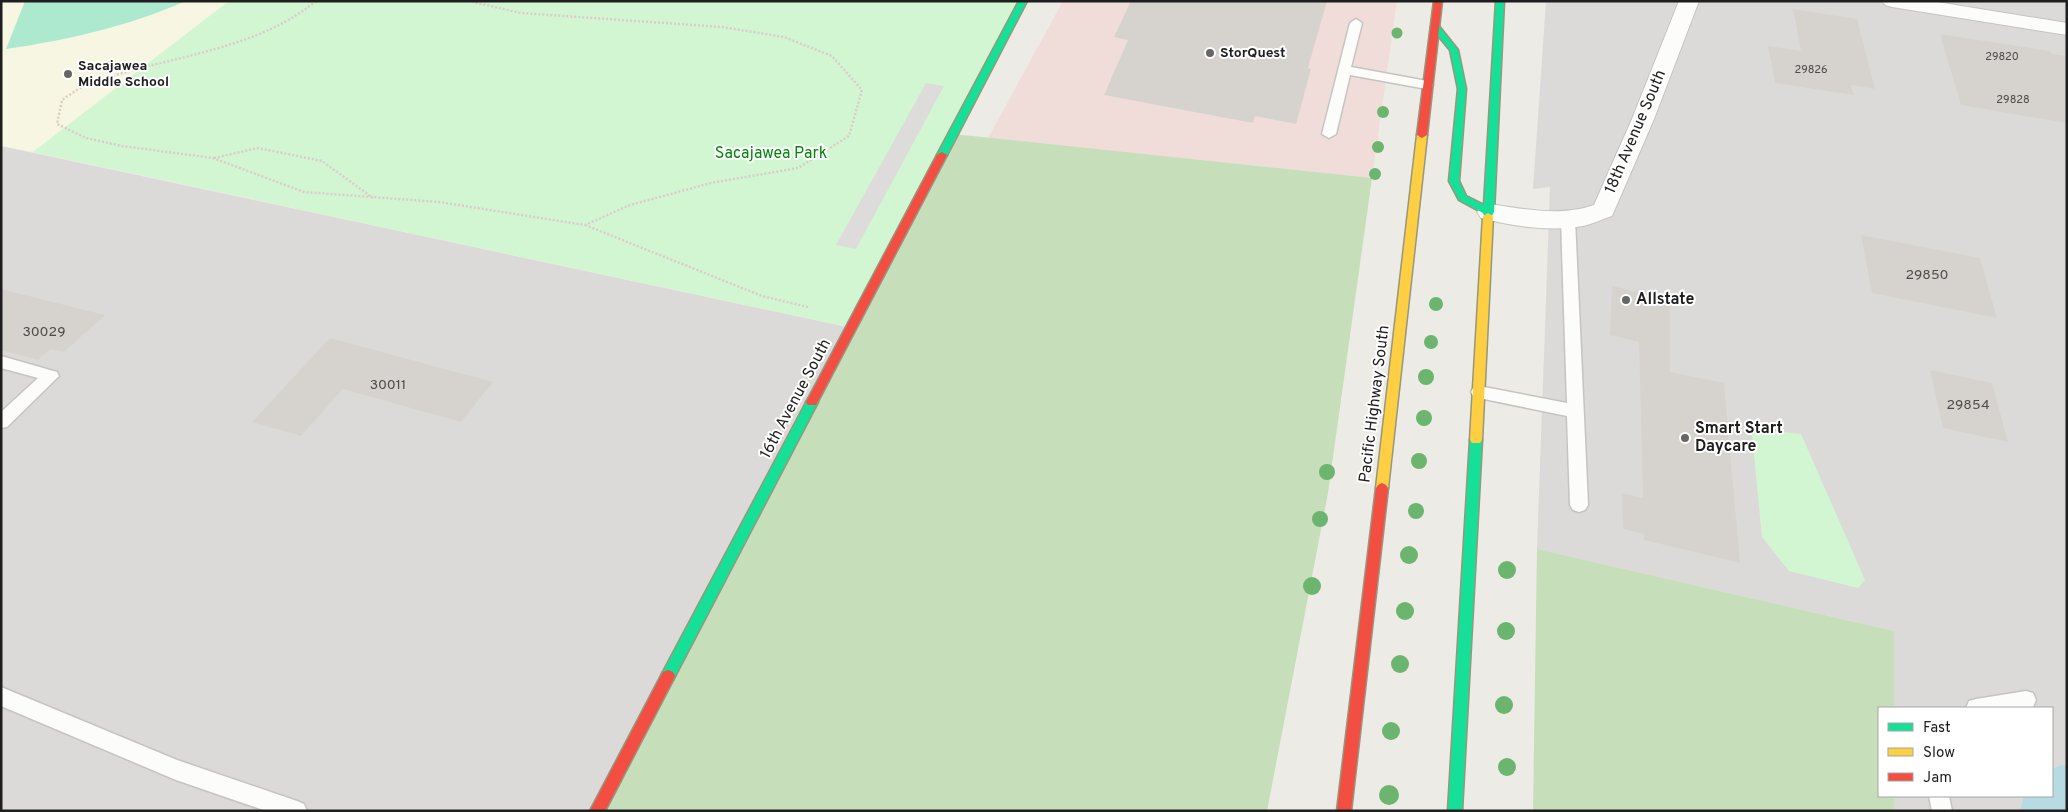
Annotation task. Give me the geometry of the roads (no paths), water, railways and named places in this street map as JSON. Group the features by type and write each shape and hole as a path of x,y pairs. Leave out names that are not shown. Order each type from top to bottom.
{"main road":[{"name":"16th Avenue South","path":"597,811 1023,1"},
{"name":"Pacific Highway South","path":"1344,811 1438,1"},
{"path":"1455,811 1500,1"},
{"path":"1434,27 1454,50 1462,89 1454,182 1462,198 1489,212"}],"street":[{"name":"18th Avenue South","path":"1489,212 1536,218 1583,218 1604,210 1643,119 1689,1"},
{"path":"1892,1 2067,29"}],"lane":[{"path":"1329,134 1356,23"},
{"path":"1345,70 1427,84"},
{"path":"1568,218 1578,505"},
{"path":"1,362 51,376 1,422"},
{"path":"1479,392 1575,411"},
{"path":"1,696 176,770 298,811"},
{"path":"1982,707 2026,700"},
{"path":"1938,797 1942,811"}],"water":[{"path":"2061,765 2067,766 2067,811 2020,811 2024,797 2053,797 2053,769"}],"place":[{"name":"StorQuest","path":"1210,53"},
{"name":"Sacajawea Middle School","path":"68,74"},
{"name":"Allstate","path":"1626,300"},
{"name":"Smart Start Daycare","path":"1685,438"}],"park label":[{"name":"Sacajawea Park","path":"771,154"}]}
